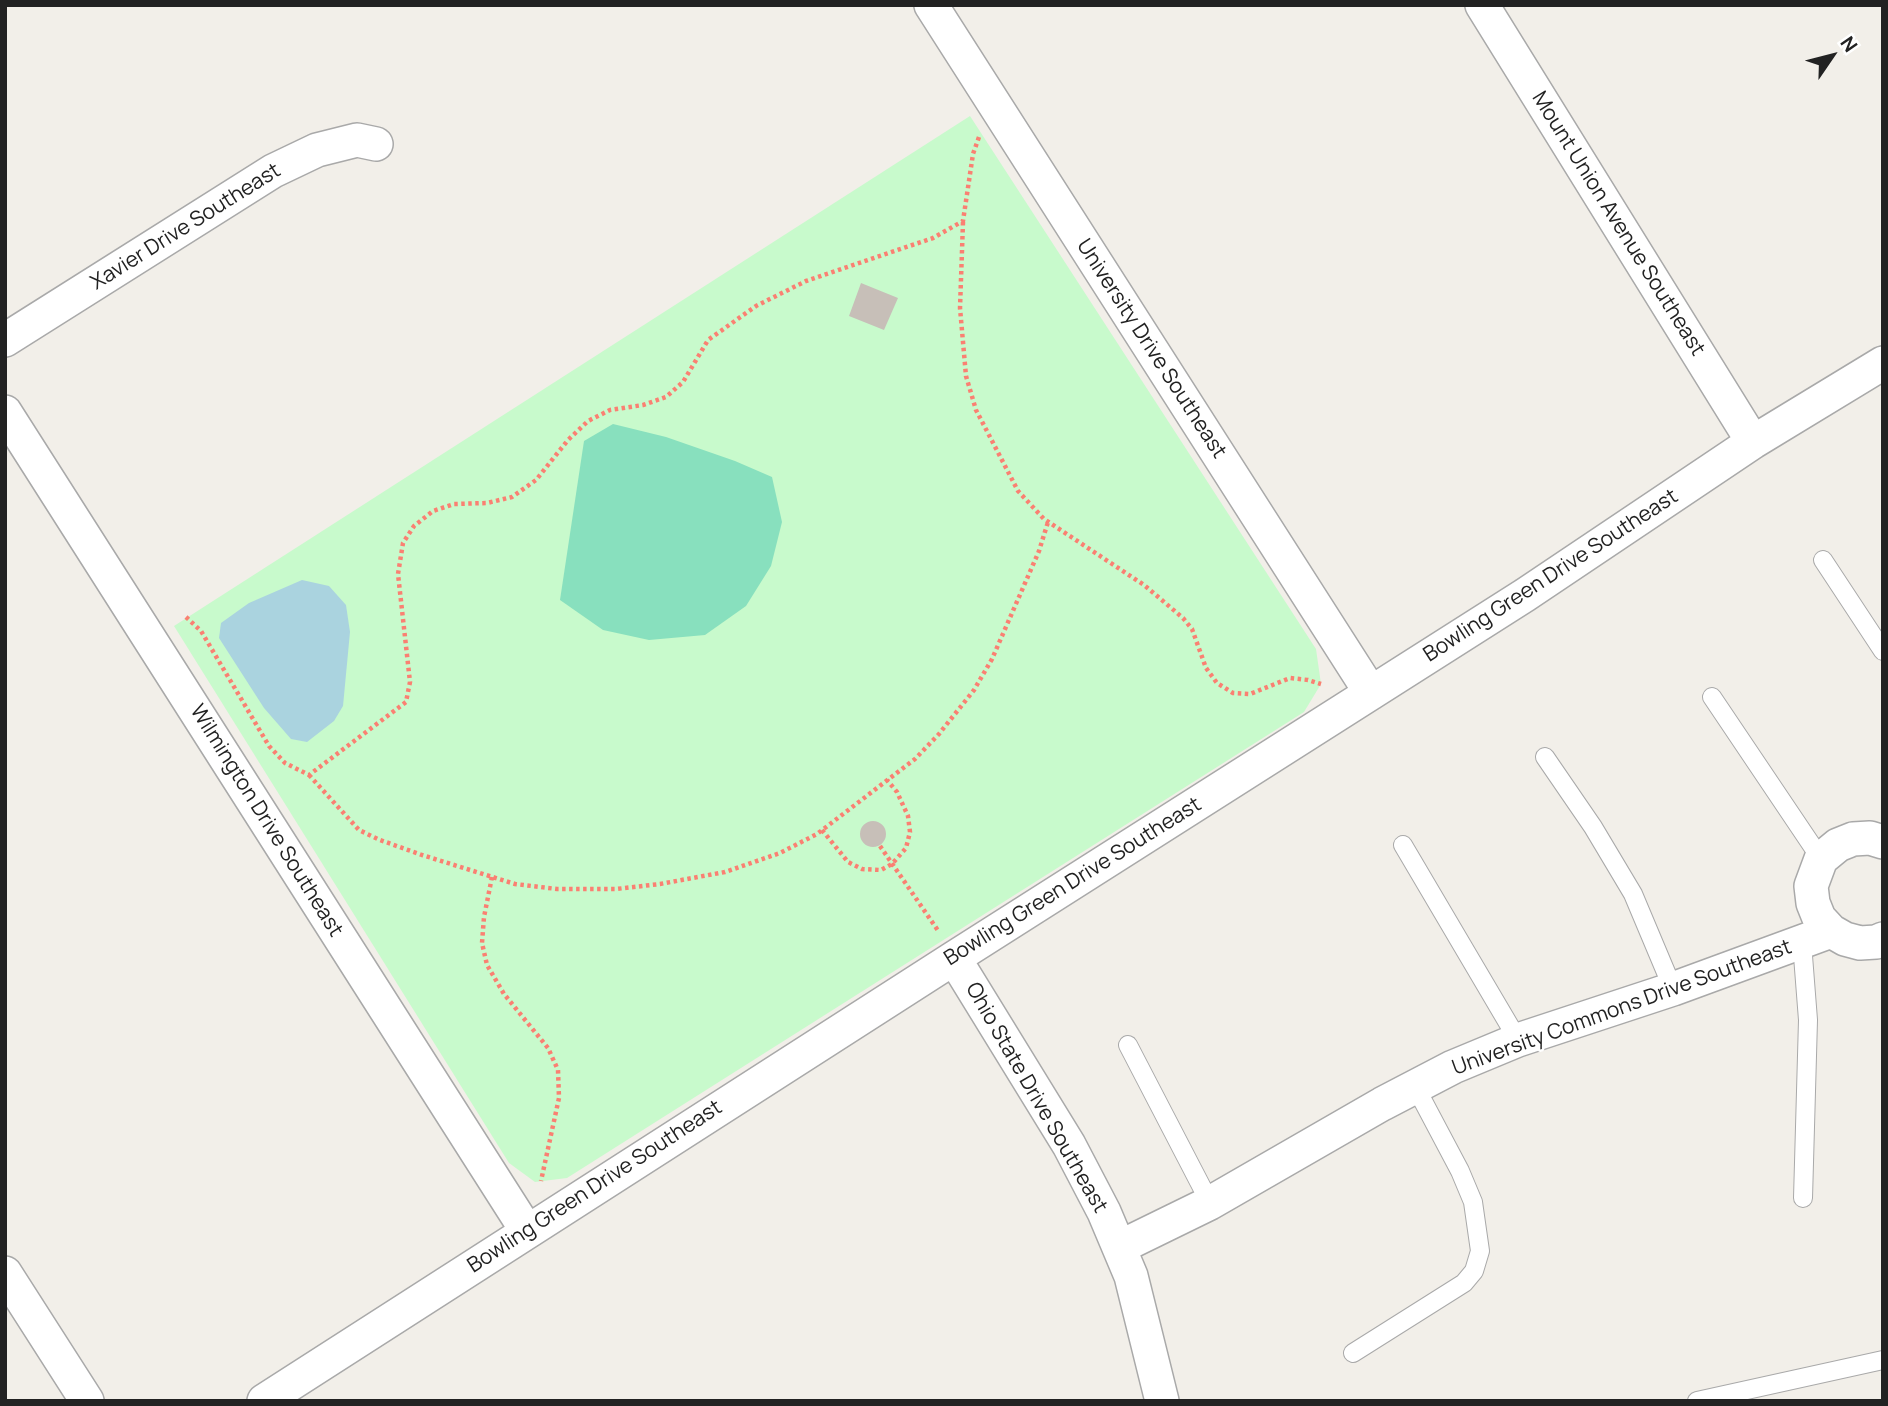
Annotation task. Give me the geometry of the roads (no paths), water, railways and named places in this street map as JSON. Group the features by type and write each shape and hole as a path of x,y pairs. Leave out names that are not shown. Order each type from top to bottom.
{"street":[{"name":"University Drive Southeast","path":"931,5 1371,694"},
{"name":"Mount Union Avenue Southeast","path":"1482,5 1753,442"},
{"name":"Xavier Drive Southeast","path":"5,340 273,171 317,150 357,140 376,144"},
{"name":"Bowling Green Drive Southeast","path":"264,1401 527,1231 949,948 1371,694 1525,595 1753,442 1883,363"},
{"name":"Wilmington Drive Southeast","path":"5,412 527,1231"},
{"path":"1883,842 1870,838 1853,839 1838,845 1821,859 1811,886 1813,903 1819,918 1816,937 1860,943 1883,939"},
{"name":"University Commons Drive Southeast","path":"1119,1247 1210,1203 1453,1067 1518,1040 1673,989 1816,937"},
{"name":"Ohio State Drive Southeast","path":"949,948 1069,1145 1119,1247 1131,1276 1162,1401"},
{"path":"5,1273 87,1401"}],"lane":[{"path":"1824,560 1883,651"},
{"path":"1712,697 1821,859"},
{"path":"1545,757 1593,827 1633,894 1673,989"},
{"path":"1403,845 1518,1040"},
{"path":"1803,1198 1808,1020 1816,937"},
{"path":"1128,1045 1210,1203"},
{"path":"1353,1353 1464,1283 1474,1271 1480,1251 1473,1202 1415,1086"},
{"path":"1697,1401 1883,1360"}],"water":[{"path":"302,580 329,586 346,605 350,632 343,706 334,721 307,742 291,739 264,708 219,638 221,623 249,603"}]}
